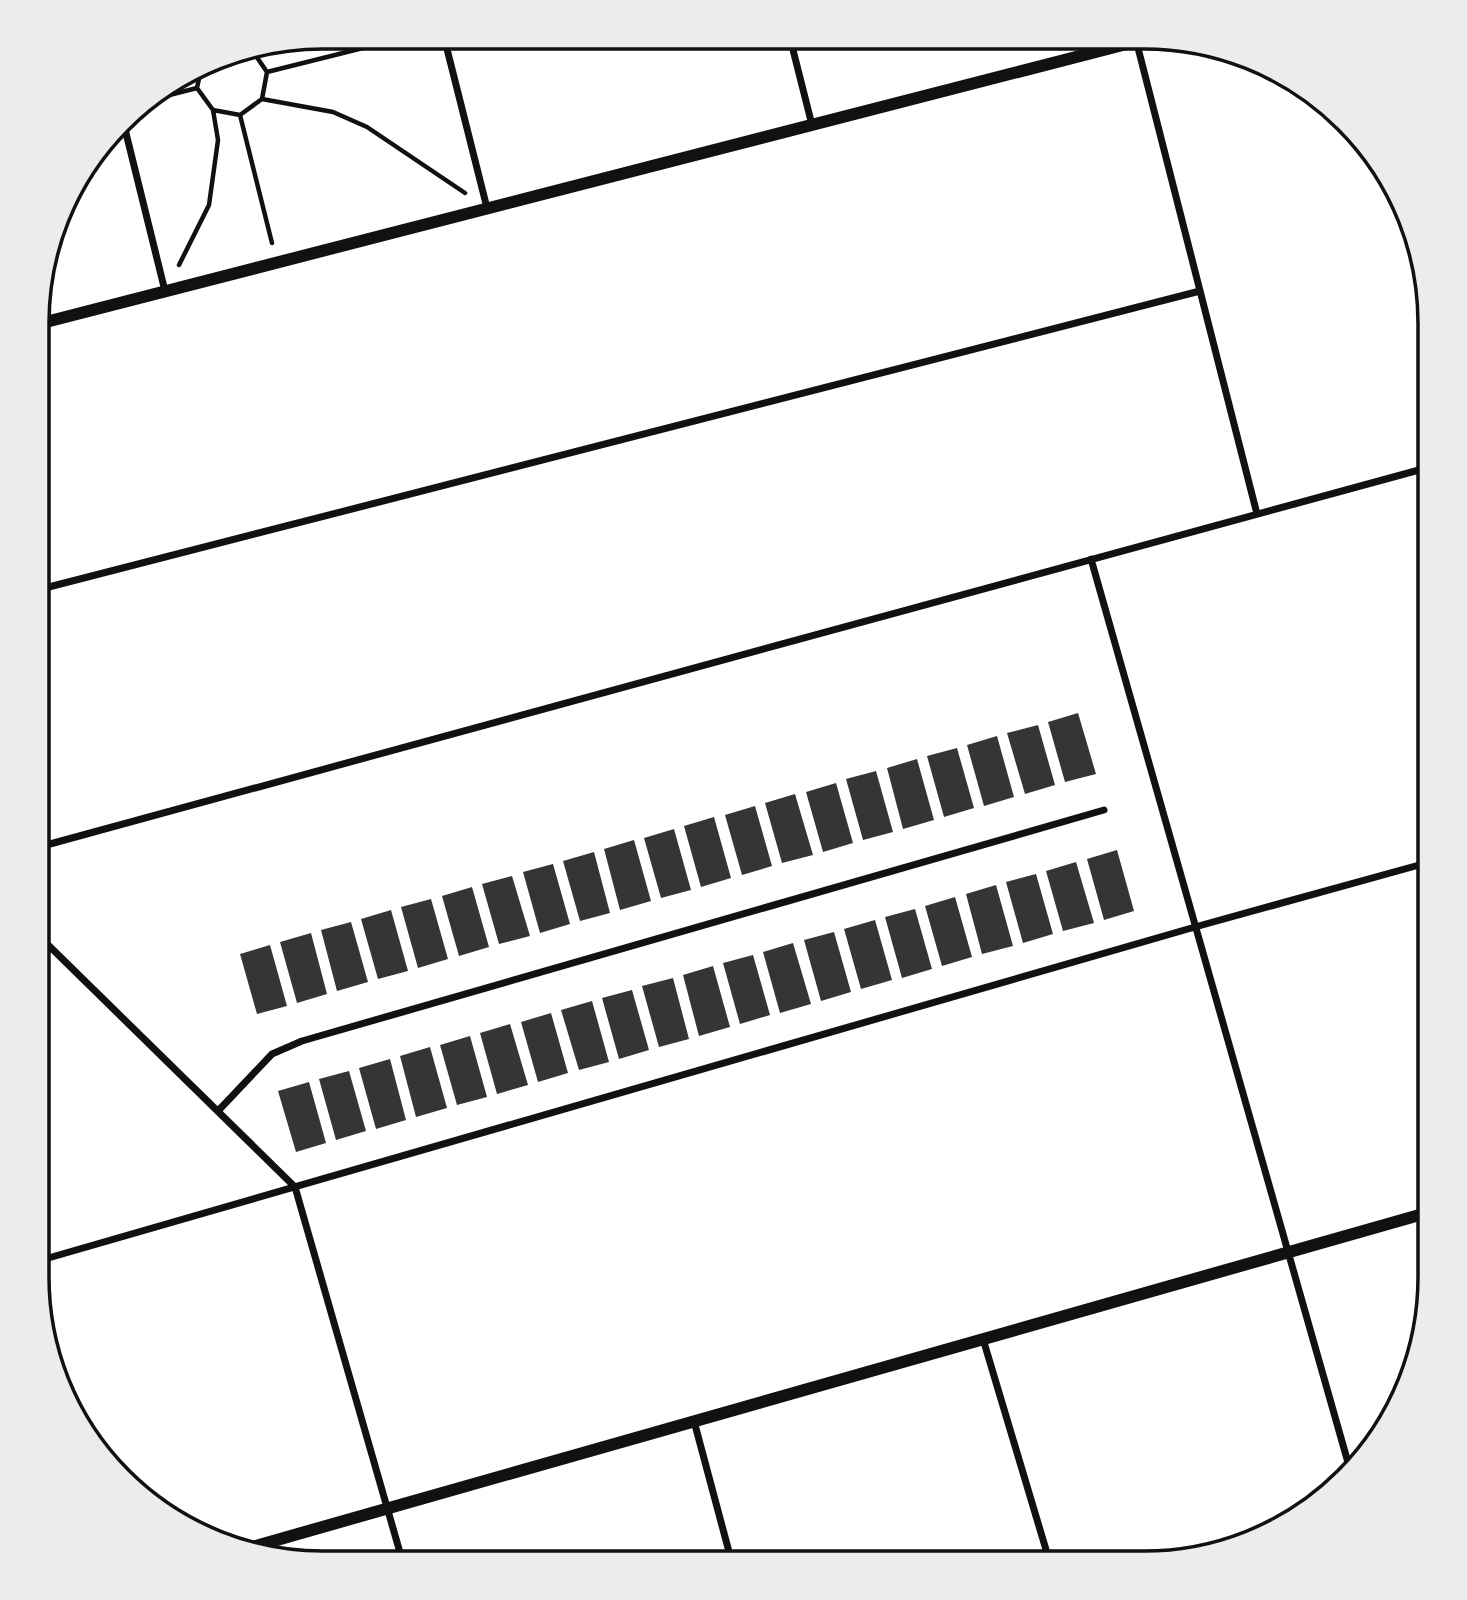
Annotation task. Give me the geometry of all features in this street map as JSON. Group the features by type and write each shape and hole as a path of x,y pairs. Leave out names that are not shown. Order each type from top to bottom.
{"street":[{"path":"447,49 487,208"},
{"path":"793,49 812,125"},
{"path":"49,321 1104,49"},
{"path":"1141,49 1257,514"},
{"path":"126,132 166,291"},
{"path":"49,587 1200,291"},
{"path":"49,844 1418,470"},
{"path":"1091,559 1347,1461"},
{"path":"218,1111 272,1054 302,1041 1104,810"},
{"path":"49,1258 1195,927 1418,865"},
{"path":"49,946 295,1187 400,1551"},
{"path":"262,1544 1418,1215"},
{"path":"983,1339 1046,1551"},
{"path":"694,1421 729,1551"}],"path":[{"path":"267,72 359,49"},
{"path":"213,110 240,115 262,99 267,72 257,57"},
{"path":"166,291 209,205 218,140 213,110 197,88 199,79"},
{"path":"172,94 197,88"},
{"path":"262,99 333,111 367,127 487,208"},
{"path":"240,115 277,263"}],"building":[{"path":"1078,713 1096,774 1065,782 1048,722"},
{"path":"1038,725 1055,785 1025,794 1007,733"},
{"path":"997,736 1014,797 984,806 967,745"},
{"path":"957,748 974,808 944,817 927,756"},
{"path":"917,759 934,820 903,829 887,768"},
{"path":"876,771 893,832 863,840 846,779"},
{"path":"836,783 853,843 823,852 806,792"},
{"path":"795,794 813,855 782,863 765,803"},
{"path":"755,806 772,866 742,875 725,815"},
{"path":"714,817 731,878 701,887 684,826"},
{"path":"674,829 691,890 661,898 644,838"},
{"path":"634,840 651,901 620,910 604,849"},
{"path":"1117,850 1134,911 1104,920 1087,859"},
{"path":"594,852 610,913 580,921 563,861"},
{"path":"1076,862 1094,923 1063,931 1046,871"},
{"path":"553,864 570,924 540,933 523,872"},
{"path":"1036,874 1053,934 1023,943 1006,882"},
{"path":"512,876 530,936 499,944 482,884"},
{"path":"996,885 1013,946 982,954 966,894"},
{"path":"472,887 489,947 459,956 442,896"},
{"path":"955,897 972,957 942,966 925,906"},
{"path":"431,899 448,959 418,968 401,907"},
{"path":"915,909 932,969 902,978 885,917"},
{"path":"391,910 408,971 378,979 361,919"},
{"path":"875,920 892,980 861,989 844,929"},
{"path":"351,922 368,982 337,991 321,930"},
{"path":"834,932 851,992 821,1001 804,940"},
{"path":"311,933 327,994 297,1003 280,942"},
{"path":"793,943 811,1004 780,1013 763,952"},
{"path":"270,945 287,1006 257,1014 240,954"},
{"path":"753,955 770,1015 740,1024 723,963"},
{"path":"713,966 730,1027 699,1036 683,975"},
{"path":"673,978 689,1039 659,1047 642,986"},
{"path":"632,990 649,1050 619,1059 602,998"},
{"path":"592,1001 609,1062 579,1070 561,1010"},
{"path":"551,1013 568,1073 538,1082 521,1022"},
{"path":"510,1024 528,1085 497,1094 480,1033"},
{"path":"470,1036 487,1097 457,1105 440,1045"},
{"path":"430,1047 447,1108 416,1117 400,1056"},
{"path":"390,1059 406,1120 376,1129 359,1068"},
{"path":"349,1071 366,1131 336,1140 319,1079"},
{"path":"309,1082 326,1143 296,1152 278,1091"}]}
